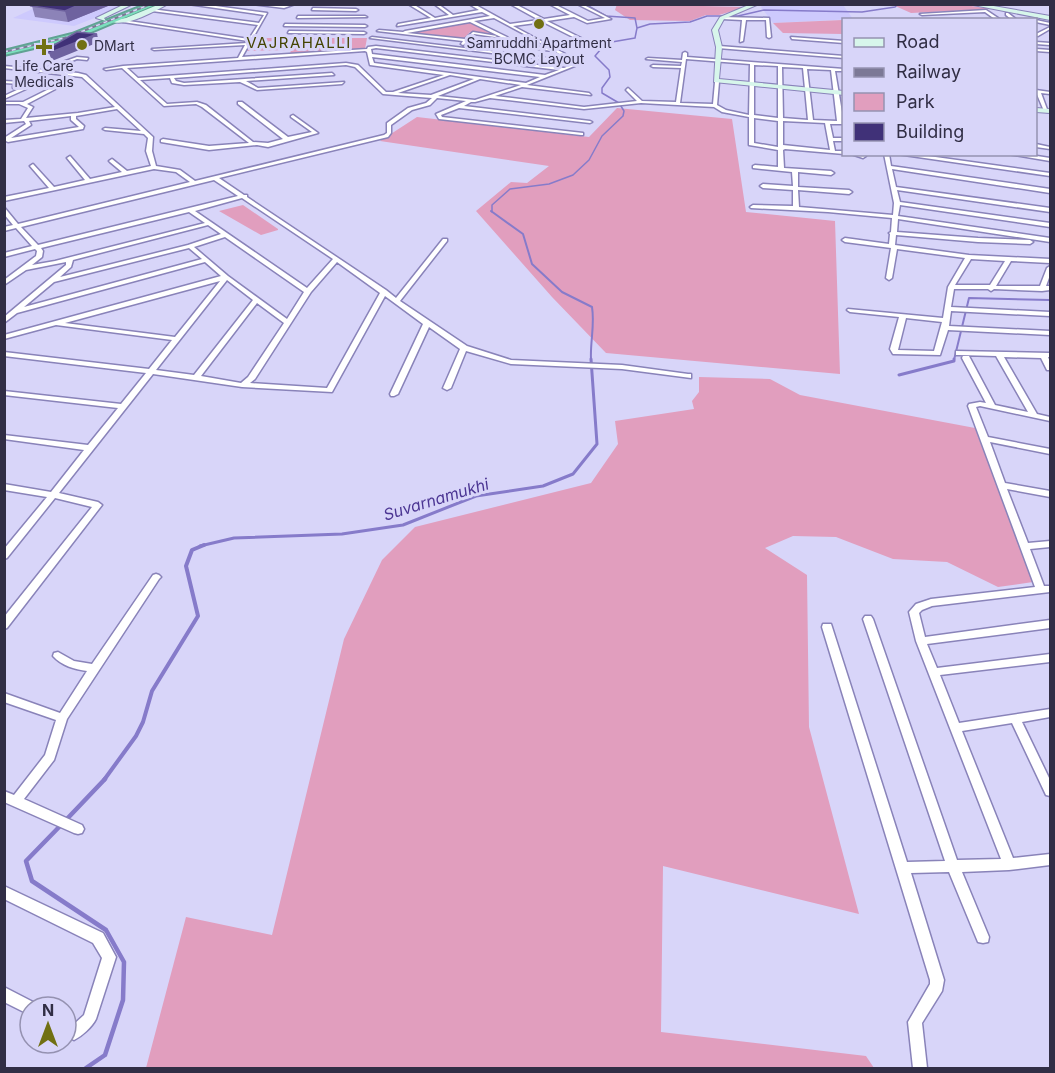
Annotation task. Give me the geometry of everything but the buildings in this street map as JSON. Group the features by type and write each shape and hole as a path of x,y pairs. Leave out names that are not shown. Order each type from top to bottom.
{"highway":[{"path":"4,52 61,40 143,4"},
{"path":"107,21 153,7"}],"street":[{"path":"131,4 99,18 248,42"},
{"path":"123,21 153,7 166,4"},
{"path":"189,4 266,14 239,59"},
{"path":"252,4 284,7 296,4"},
{"path":"276,8 292,8 296,4"},
{"path":"321,4 313,9 356,10"},
{"path":"409,4 435,19"},
{"path":"435,4 453,16"},
{"path":"470,4 554,48 553,50"},
{"path":"511,4 588,43"},
{"path":"550,4 587,22 609,18 578,4"},
{"path":"715,106 719,48 715,30 724,17 757,4"},
{"path":"970,4 1033,18"},
{"path":"1000,4 1050,13"},
{"path":"246,5 269,7"},
{"path":"153,7 260,24"},
{"path":"327,33 339,10"},
{"path":"398,25 482,11"},
{"path":"927,18 922,14 986,11 996,18"},
{"path":"965,12 973,18"},
{"path":"945,13 951,18"},
{"path":"1007,14 1012,18"},
{"path":"510,25 574,16"},
{"path":"298,17 365,17"},
{"path":"397,33 494,17"},
{"path":"724,17 768,19 769,37"},
{"path":"741,41 744,18"},
{"path":"1037,19 1050,18"},
{"path":"1037,19 1050,26 1037,34"},
{"path":"470,21 514,43 514,46"},
{"path":"285,25 365,26"},
{"path":"289,32 363,33"},
{"path":"379,32 553,50 580,63"},
{"path":"459,48 474,33 501,36"},
{"path":"399,50 421,37"},
{"path":"842,42 792,37 794,44 842,46"},
{"path":"372,38 580,63"},
{"path":"154,49 248,42"},
{"path":"4,229 386,136 389,133 388,124 410,109 428,104 434,97 480,77 514,46"},
{"path":"566,69 371,47 369,53 372,64 480,77 589,94"},
{"path":"719,48 842,57"},
{"path":"1037,50 1050,51"},
{"path":"1044,51 1050,59"},
{"path":"106,69 308,54 369,53 547,77"},
{"path":"242,80 257,89 342,83 308,54"},
{"path":"678,103 684,57"},
{"path":"648,59 684,57 842,70"},
{"path":"45,70 77,58 87,60"},
{"path":"752,62 752,145 842,153"},
{"path":"580,63 438,115 441,118 581,134"},
{"path":"136,79 346,64 356,66 386,93 470,102"},
{"path":"780,64 783,148 781,169"},
{"path":"60,65 70,66"},
{"path":"653,66 682,67"},
{"path":"4,67 84,76 152,141 214,148 268,145 316,133 293,116"},
{"path":"123,67 166,105 204,105 256,144"},
{"path":"806,67 811,121"},
{"path":"492,97 584,108 641,102 678,103 715,106 723,111 753,116 842,123 835,92 833,69"},
{"path":"171,76 171,80 178,83 332,74"},
{"path":"390,93 452,74"},
{"path":"4,82 61,85 23,104"},
{"path":"717,82 842,93"},
{"path":"4,98 24,89 14,87 22,83"},
{"path":"628,89 641,102"},
{"path":"1037,91 1050,93"},
{"path":"1037,91 1048,111"},
{"path":"4,103 31,107 23,118 29,124 5,139"},
{"path":"240,103 287,139"},
{"path":"458,107 590,122"},
{"path":"4,122 117,108"},
{"path":"5,139 16,140 81,128 82,126 73,119 77,114"},
{"path":"827,122 833,152"},
{"path":"105,129 144,133"},
{"path":"831,139 842,140"},
{"path":"152,141 148,151 154,168"},
{"path":"887,156 897,203 889,278"},
{"path":"913,156 1050,175"},
{"path":"1023,156 1050,160"},
{"path":"69,158 89,181"},
{"path":"112,161 126,173"},
{"path":"33,166 53,189"},
{"path":"755,167 831,173"},
{"path":"890,167 1050,191"},
{"path":"4,200 154,168 178,171 195,183"},
{"path":"795,170 796,207"},
{"path":"215,178 245,196 464,348 511,362 586,365 688,376"},
{"path":"764,186 849,192"},
{"path":"894,188 1050,210"},
{"path":"4,255 245,196"},
{"path":"897,203 1050,225"},
{"path":"753,207 796,207 895,217 1050,241"},
{"path":"4,209 40,251 39,257 4,284"},
{"path":"190,210 308,291"},
{"path":"25,267 70,259 210,223"},
{"path":"892,233 978,240 1050,241"},
{"path":"51,281 225,236"},
{"path":"397,301 446,240"},
{"path":"844,240 969,257 1050,261"},
{"path":"190,246 226,277 288,323"},
{"path":"903,316 894,349 900,353 938,352 946,324 951,287 969,257"},
{"path":"4,321 69,266 70,259"},
{"path":"242,385 251,379 308,291 337,259"},
{"path":"14,312 207,260"},
{"path":"991,289 1008,260"},
{"path":"951,287 1046,288 1050,268"},
{"path":"4,337 226,277"},
{"path":"4,556 226,277"},
{"path":"4,354 151,371 242,385 329,390 384,291"},
{"path":"196,378 256,300"},
{"path":"947,309 1050,314"},
{"path":"850,310 946,324 1050,333"},
{"path":"394,394 427,323"},
{"path":"54,324 177,339"},
{"path":"447,388 464,348"},
{"path":"999,355 1034,415"},
{"path":"992,406 963,356 1047,356 1050,368"},
{"path":"4,393 123,406"},
{"path":"1009,864 921,641 914,612 920,607 1046,590 1024,546 972,406 980,404 992,406 1050,419"},
{"path":"4,437 90,448"},
{"path":"984,439 1050,451"},
{"path":"1001,485 1050,494"},
{"path":"4,487 98,505 4,625"},
{"path":"1024,546 1050,544"},
{"path":"74,827 10,799 50,757 62,718 156,578"},
{"path":"868,619 953,866 983,937"},
{"path":"921,641 1050,624"},
{"path":"827,627 937,980 937,986 915,1022 921,1068"},
{"path":"58,656 70,664 95,669"},
{"path":"934,672 1050,658"},
{"path":"4,697 62,718"},
{"path":"955,728 1050,713"},
{"path":"1015,718 1050,791"},
{"path":"903,868 1050,860"},
{"path":"4,892 98,938 109,957 89,1019 78,1029"},
{"path":"4,994 18,1002"}],"shaded area":[{"path":"763,4 843,5 852,18 773,23 761,7"},
{"path":"41,5 128,5 74,26 13,18"}],"green space":[{"path":"617,4 746,7 719,15 706,15 690,21 630,20 615,10"},
{"path":"893,5 965,5 991,9 911,13"},
{"path":"842,20 842,34 783,33 773,23"},
{"path":"470,22 497,35 470,32 463,40 408,33"},
{"path":"256,38 367,38 365,49 290,54 291,50 247,51"},
{"path":"617,108 732,119 746,212 835,221 840,374 606,353 552,297 476,211 511,182 527,183 549,166 380,141 417,117 589,137"},
{"path":"243,205 278,230 261,235 219,211"},
{"path":"699,377 770,379 800,395 975,428 1033,582 998,587 947,562 893,559 836,537 793,536 765,548 807,575 809,727 859,914 663,866 661,1032 866,1056 874,1068 146,1068 186,917 272,935 344,639 382,560 415,527 591,483 618,444 615,421 694,409 692,401 699,392"}],"waterway":[{"path":"585,4 606,16 635,18 637,28"},
{"name":"Suvarnamukhi","path":"637,28 650,24 690,22 707,16 738,16 764,10 862,12 895,7 898,4"},
{"name":"Suvarnamukhi","path":"492,212 492,205 510,189 549,184 573,175 589,160 602,136 623,116 624,111 619,103 602,93 602,88 610,77 609,70 595,56 606,43 635,38 637,28"},
{"name":"Suvarnamukhi","path":"492,212 523,234 532,264 562,292 592,307 591,359"},
{"path":"954,360 969,298 1050,300"},
{"name":"Suvarnamukhi","path":"204,545 234,538 342,534 403,525 476,496 543,486 573,474 597,444 591,359"},
{"path":"899,375 954,360"},
{"name":"Suvarnamukhi","path":"104,780 136,736 143,722 152,691 198,616 186,566 192,550 204,545"},
{"name":"Suvarnamukhi","path":"65,821 105,779"},
{"name":"Suvarnamukhi","path":"61,825 26,861 32,881 106,930 124,962 123,1000 105,1055 86,1068"}],"railway":[{"path":"4,52 68,37 151,4"}],"place":[{"name":"Samruddhi Apartment BCMC Layout","path":"539,24"},
{"name":"DMart","path":"82,45"},
{"name":"Life Care Medicals","path":"44,47"}],"district":[{"name":"VAJRAHALLI","path":"299,42"}]}
